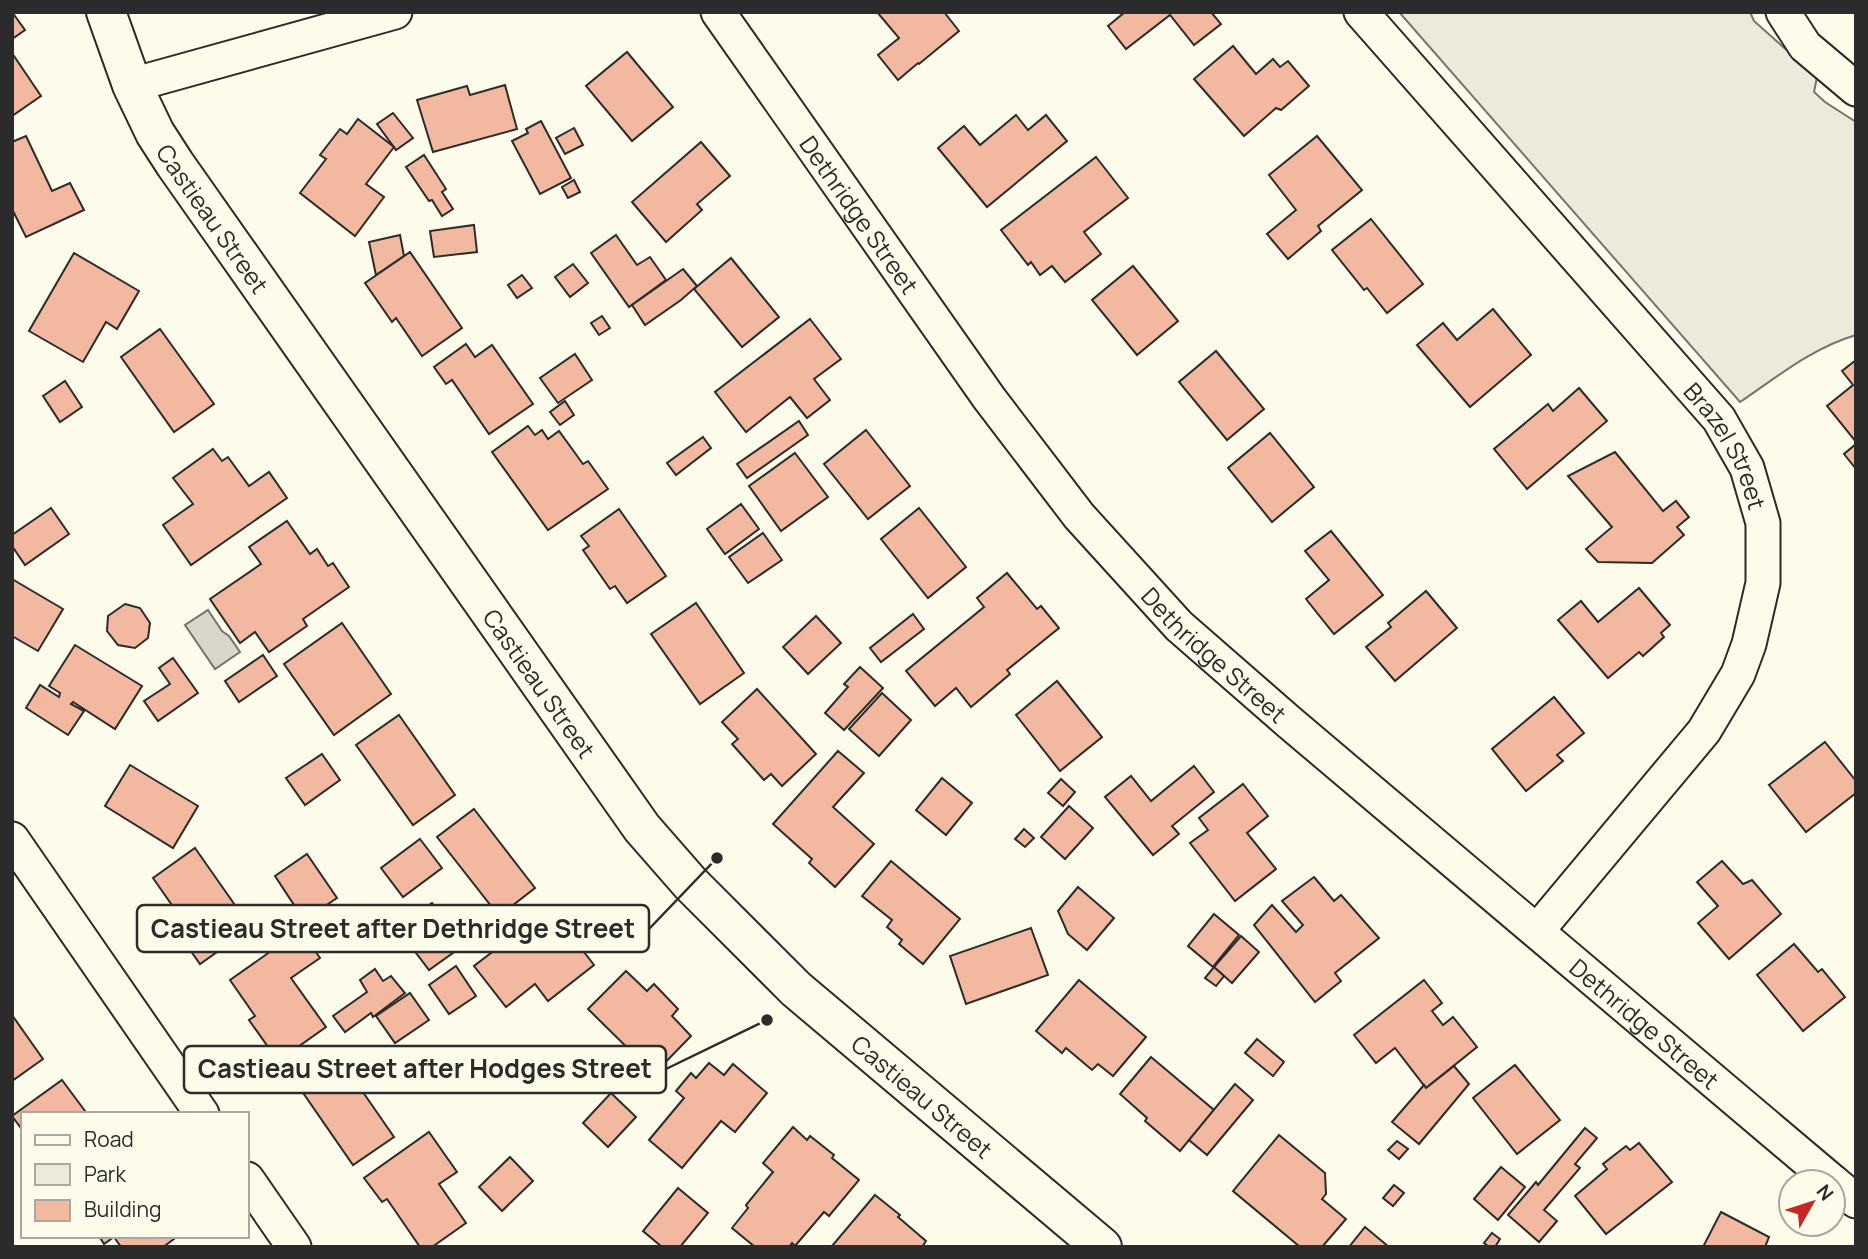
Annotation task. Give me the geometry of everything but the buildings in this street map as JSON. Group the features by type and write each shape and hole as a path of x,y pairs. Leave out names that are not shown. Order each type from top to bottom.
{"street":[{"name":"Castieau Street","path":"106,12 132,85 155,133 175,164 642,828 691,884 796,989 1102,1247"},
{"path":"132,85 395,12"},
{"name":"Dethridge Street","path":"718,12 989,398 1079,516 1179,626 1816,1168"},
{"name":"Brazel Street","path":"1361,12 1719,419 1747,468 1763,523 1763,583 1749,644 1738,674 1704,731 1537,931"},
{"path":"1783,12 1805,46 1856,89"},
{"path":"12,839 201,1112"},
{"path":"248,1180 294,1247"}],"green space":[{"path":"1399,12 1750,12 1754,21 1817,77 1814,92 1856,122 1856,335 1810,355 1740,402"}],"shaded area":[{"path":"208,610 240,652 215,669 185,625"}],"place":[{"name":"Castieau Street after Dethridge Street","path":"717,858"},
{"name":"Castieau Street after Hodges Street","path":"767,1020"}]}
